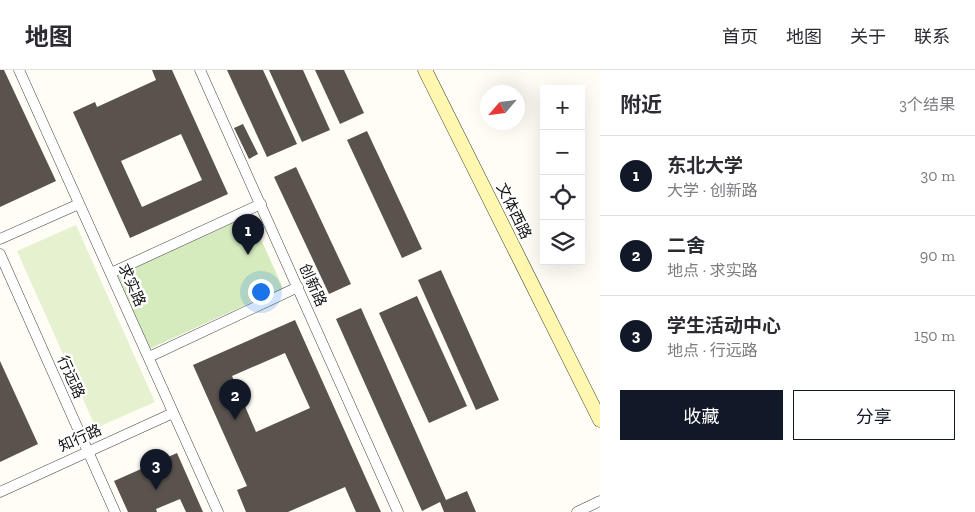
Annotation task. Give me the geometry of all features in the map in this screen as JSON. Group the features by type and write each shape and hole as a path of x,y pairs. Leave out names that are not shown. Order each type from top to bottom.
{"street":[{"name":"求实路","path":"20,70 218,512"},
{"name":"创新路","path":"200,70 398,512"},
{"name":"文体西路","path":"425,70 600,420"},
{"name":"文体西路","path":"435,70 600,404"},
{"path":"0,239 80,204"},
{"path":"111,273 261,204"},
{"name":"行远路","path":"0,254 115,512"},
{"path":"149,357 298,288"},
{"name":"知行路","path":"0,492 173,412"},
{"path":"582,510 600,501"}],"green space":[{"path":"250,215 283,288 149,349 116,276"},
{"path":"76,225 155,402 96,428 17,251"}],"building":[{"path":"0,70 4,70 56,181 0,207"},
{"path":"152,70 172,70 228,194 130,238 73,112 95,102 97,107 156,80","holes":["181,134 202,180 142,207 121,161"]},
{"path":"227,70 263,70 297,144 267,157"},
{"path":"269,70 303,70 330,130 302,142"},
{"path":"315,70 344,70 364,113 340,124"},
{"path":"243,124 258,154 249,159 234,128"},
{"path":"367,131 422,249 402,258 347,140"},
{"path":"296,167 351,284 329,294 274,177"},
{"path":"441,270 499,400 476,410 418,280"},
{"path":"417,296 467,406 429,423 379,313"},
{"path":"361,308 446,500 467,491 476,512 444,512 440,502 422,511 336,319"},
{"path":"295,320 381,512 356,512 345,487 288,512 246,512 237,490 247,486 193,365","holes":["285,353 310,408 256,432 232,376"]},
{"path":"0,361 38,444 0,462"},
{"path":"177,453 203,512 186,512 180,499 156,509 157,512 128,512 114,481"}],"place":[{"name":"东北大学","path":"248,255"},
{"name":"二舍","path":"235,420"},
{"name":"学生活动中心","path":"156,490"}]}
